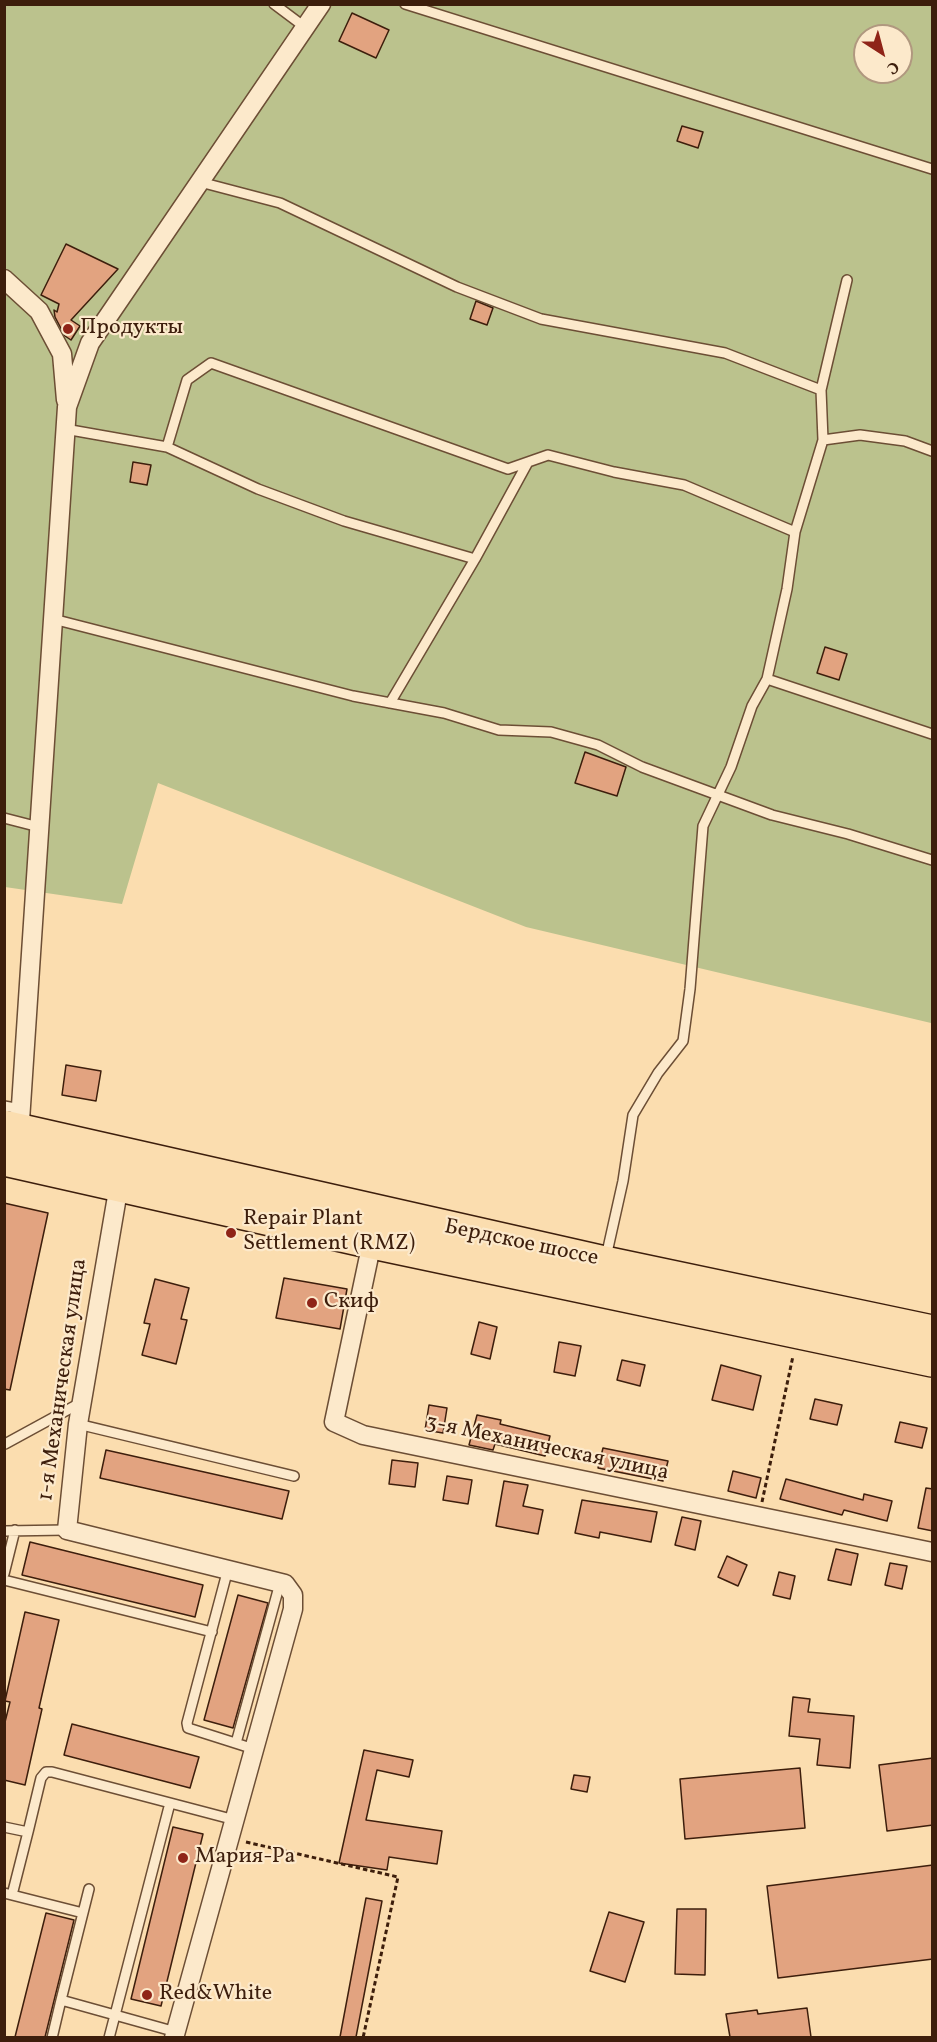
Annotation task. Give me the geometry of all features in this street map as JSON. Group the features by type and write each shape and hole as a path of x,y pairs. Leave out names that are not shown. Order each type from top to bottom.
{"highway":[{"name":"Бердское шоссе","path":"12,1132 123,1169 372,1242 933,1360"},
{"name":"Бердское шоссе","path":"123,1169 605,1263 933,1332"}],"street":[{"path":"67,406 90,343 321,4"},
{"path":"4,279 39,311 62,354 67,406 39,827 12,1132"},
{"name":"1-я Механическая улица","path":"123,1169 78,1424 67,1530 280,1583"},
{"name":"3-я Механическая улица","path":"372,1242 334,1422 363,1435 933,1552"},
{"path":"175,2035 292,1609 293,1595 285,1584 280,1583"}],"lane":[{"path":"274,4 306,27"},
{"path":"405,4 933,169"},
{"path":"200,182 280,203 457,287 541,319 725,353 821,390"},
{"path":"605,1263 623,1181 633,1115 658,1073 683,1041 690,989 703,826 731,767 752,706 767,679 787,589 795,532 823,440 821,390 848,280"},
{"path":"167,447 187,380 211,363 508,469 548,455 614,472 684,485 795,532"},
{"path":"65,429 167,447 258,489 344,521 475,559"},
{"path":"823,440 860,435 905,441 933,452"},
{"path":"390,703 475,559 528,462"},
{"path":"53,619 331,690 444,713 499,730 550,732 598,744 642,767 772,815 848,834 933,860"},
{"path":"767,679 933,734"},
{"path":"4,818 39,827"},
{"path":"4,1444 82,1402"},
{"path":"78,1424 294,1476"},
{"path":"4,1574 10,1531 67,1530"},
{"path":"228,1569 187,1723 188,1728 254,1749"},
{"path":"4,1580 212,1632"},
{"path":"236,1743 280,1583"},
{"path":"83,1913 8,1894 28,1832 41,1778 45,1772 235,1820"},
{"path":"109,2037 170,1803"},
{"path":"4,1827 28,1832"},
{"path":"52,2037 89,1889"},
{"path":"61,2000 175,2035"}],"path":[{"path":"758,1517 799,1330"},
{"path":"230,1838 398,1877 363,2037"}],"green space":[{"path":"5,5 932,5 931,1023 526,927 158,783 122,904 5,887"}],"building":[{"path":"352,13 389,30 376,58 339,41"},
{"path":"682,126 703,132 698,148 677,141"},
{"path":"66,244 118,269 71,320 80,326 71,340 65,336 55,317 54,310 57,312 59,304 41,295"},
{"path":"476,301 493,308 487,325 470,319"},
{"path":"133,462 151,465 147,485 130,482"},
{"path":"825,647 847,654 839,680 817,673"},
{"path":"585,752 626,767 617,796 575,783"},
{"path":"66,1065 101,1071 96,1101 62,1095"},
{"path":"4,1203 48,1213 10,1390 4,1389"},
{"name":"Скиф","path":"284,1278 347,1289 340,1329 276,1318"},
{"path":"155,1279 189,1288 181,1319 187,1320 176,1364 142,1355 150,1324 144,1323"},
{"path":"479,1322 497,1327 490,1359 471,1354"},
{"path":"559,1342 581,1346 575,1376 554,1372"},
{"path":"622,1360 645,1365 640,1386 617,1380"},
{"path":"721,1365 761,1376 753,1410 712,1400"},
{"path":"815,1399 842,1405 837,1425 810,1419"},
{"path":"429,1405 447,1408 443,1433 425,1430"},
{"path":"477,1415 501,1420 500,1424 550,1436 545,1456 495,1444 493,1450 469,1445"},
{"path":"900,1422 927,1428 922,1448 895,1442"},
{"path":"603,1448 668,1461 663,1481 598,1468"},
{"path":"106,1450 289,1491 282,1519 100,1478"},
{"path":"392,1460 418,1463 415,1487 389,1484"},
{"path":"733,1471 761,1478 756,1498 728,1491"},
{"path":"447,1476 472,1480 468,1504 443,1500"},
{"path":"786,1479 863,1500 864,1494 892,1501 887,1521 844,1510 842,1515 780,1499"},
{"path":"504,1481 528,1485 523,1506 543,1510 538,1534 496,1526"},
{"path":"926,1488 933,1489 933,1531 918,1528"},
{"path":"582,1500 657,1512 651,1542 600,1532 599,1538 575,1533"},
{"path":"682,1517 701,1521 695,1550 675,1545"},
{"path":"30,1542 203,1585 195,1617 22,1575"},
{"path":"836,1549 858,1554 851,1585 828,1580"},
{"path":"727,1556 747,1565 738,1586 718,1577"},
{"path":"890,1563 907,1566 902,1589 885,1585"},
{"path":"779,1572 795,1576 790,1599 773,1595"},
{"path":"238,1595 268,1603 233,1728 204,1720"},
{"path":"25,1612 59,1620 39,1708 42,1709 25,1785 4,1780 4,1726 10,1702 5,1701"},
{"path":"793,1697 810,1699 808,1712 854,1716 850,1768 817,1765 820,1739 789,1736"},
{"path":"72,1724 199,1757 190,1788 64,1755"},
{"path":"364,1750 413,1760 409,1777 377,1770 366,1820 442,1831 437,1864 389,1857 387,1870 339,1863"},
{"path":"933,1758 933,1825 887,1831 879,1765"},
{"path":"800,1768 805,1828 685,1839 680,1779"},
{"path":"574,1775 590,1777 587,1792 571,1789"},
{"path":"173,1827 203,1834 161,2006 131,1999"},
{"path":"933,1865 933,1959 778,1978 767,1886"},
{"path":"366,1898 382,1901 356,2037 340,2037"},
{"path":"677,1909 706,1909 705,1975 675,1974"},
{"path":"609,1912 644,1922 625,1982 590,1971"},
{"path":"46,1913 74,1920 45,2037 15,2037"},
{"path":"807,2008 811,2037 730,2037 726,2014 757,2010 758,2014"}],"place":[{"name":"Продукты","path":"68,329"},
{"name":"Repair Plant Settlement (RMZ)","path":"231,1233"},
{"name":"Скиф","path":"312,1303"},
{"name":"Мария-Ра","path":"183,1858"},
{"name":"Red&White","path":"147,1995"}]}
